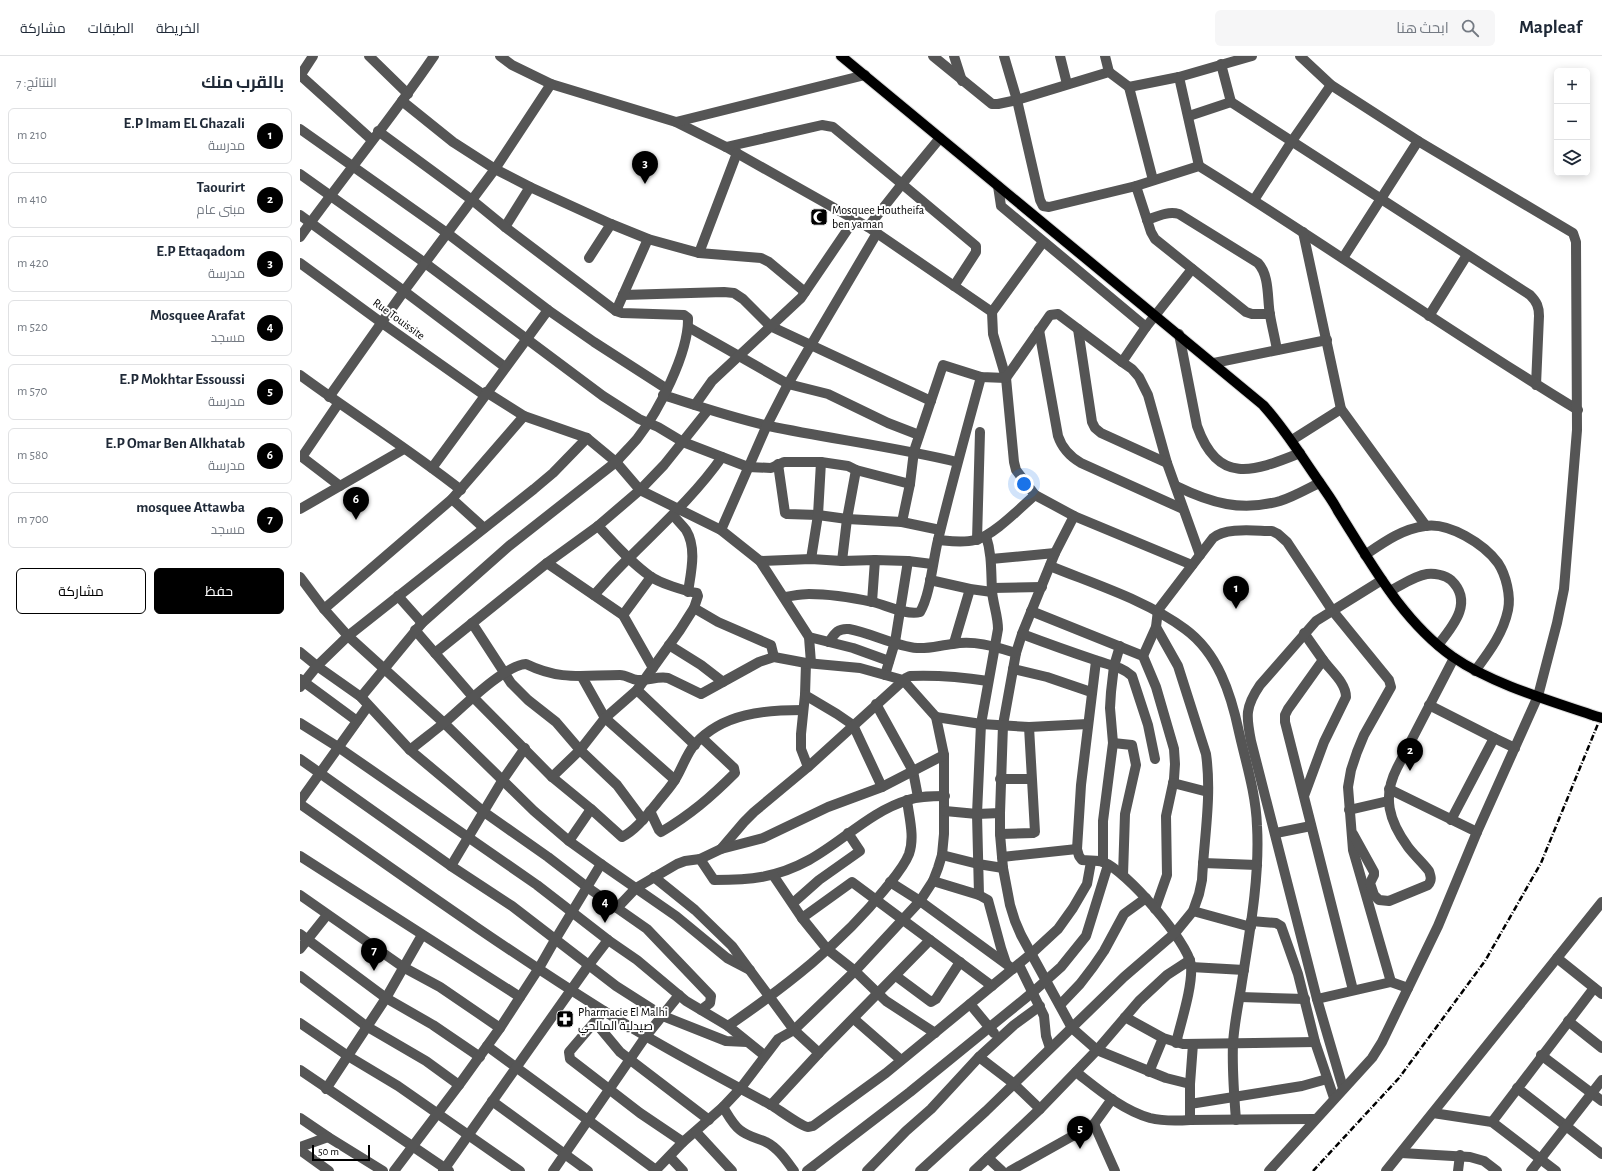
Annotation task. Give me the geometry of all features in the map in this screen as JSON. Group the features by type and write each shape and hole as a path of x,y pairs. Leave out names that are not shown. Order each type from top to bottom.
{"main road":[{"path":"841,56 1263,405 1292,440 1390,591 1438,645 1454,658 1475,671 1538,696 1599,717"}],"street":[{"path":"313,56 300,76 375,136 472,200 505,228 616,311 622,313 684,314 688,318 688,327 675,373 648,423 638,438 616,462 509,546 422,623 361,697"},
{"path":"370,56 405,98 453,142 495,169 530,187 648,239 699,253 761,258 769,262 805,292"},
{"path":"300,237 330,195 405,98 434,56"},
{"path":"500,56 512,65 551,84 676,122 726,147 868,227 992,312"},
{"path":"933,56 962,82 992,104 1017,100 1109,72"},
{"path":"954,56 962,82"},
{"path":"1004,56 1017,100 1040,200 1043,206 1049,207 1136,186 1199,166"},
{"path":"1060,56 1067,84"},
{"path":"1105,56 1109,72 1129,87 1153,180"},
{"path":"1129,87 1179,77 1252,56"},
{"path":"1269,1171 1343,1088 1372,1058 1382,1042 1438,926 1477,832 1538,696 1557,623 1564,589 1578,410 1576,242 1573,233 1418,141 1331,85 1300,56"},
{"path":"1221,64 1231,102 1536,300 1539,307 1536,385"},
{"path":"676,122 864,75"},
{"path":"1179,77 1189,116 1199,166 1254,200 1536,385 1578,410"},
{"path":"329,397 404,291 495,169 551,84"},
{"path":"1254,200 1292,141 1331,85"},
{"path":"1189,116 1231,102"},
{"path":"726,147 822,125 833,127 976,246 976,252 954,286"},
{"path":"300,129 447,234 548,310 665,392 708,410 767,425 857,443 914,452 957,462"},
{"path":"868,227 940,138"},
{"path":"1343,258 1418,141"},
{"path":"699,253 737,153"},
{"path":"300,174 425,263 630,415 658,427 683,442 748,467 771,468 784,462 821,462 848,466 856,470 910,484"},
{"path":"998,186 1001,206 1146,327"},
{"path":"1136,186 1147,220 1155,238 1246,312 1252,314 1270,314"},
{"path":"505,228 530,187"},
{"path":"1147,220 1173,212 1179,214 1258,263 1264,274 1277,350"},
{"path":"300,215 505,367"},
{"path":"695,405 712,381 785,313 805,292 854,220"},
{"path":"589,258 611,224"},
{"path":"1303,232 1341,410 1426,526"},
{"path":"721,530 767,425 788,384 877,233"},
{"path":"616,311 648,239"},
{"path":"1043,242 992,312 993,334 1006,378 1010,427 1016,470 1035,495 1074,516 1192,565"},
{"path":"1429,316 1467,255"},
{"name":"Rue Touissite","path":"300,262 382,323 485,394 524,416 587,438"},
{"path":"1122,362 1155,315 1192,269"},
{"path":"623,295 734,293 743,299 770,326 930,401"},
{"path":"432,468 548,310"},
{"path":"1006,378 1050,315 1054,314 1058,314 1078,328 1132,369 1144,384 1167,463 1200,555"},
{"path":"688,327 788,384 828,394 918,436"},
{"path":"1078,328 1092,422 1095,428 1101,433 1167,463"},
{"path":"1039,330 1058,436 1066,452 1081,463 1184,509"},
{"path":"1179,334 1197,426 1201,438 1216,460 1232,468 1251,469 1262,467 1300,453"},
{"path":"1214,363 1327,340"},
{"path":"902,522 918,436 943,365 981,377 1006,378"},
{"path":"300,375 338,404 432,468 461,490"},
{"path":"784,597 808,594 872,602 901,610 917,613 920,612 930,580 932,564 957,462 981,377"},
{"path":"338,404 302,457 340,486"},
{"path":"435,653 547,563 598,526 640,490 655,476 708,410"},
{"path":"1292,440 1341,410"},
{"path":"324,609 452,499 524,416"},
{"path":"979,895 977,814 980,724 994,646 997,637 998,617 992,590 991,559 982,538 980,432"},
{"path":"357,721 301,683 348,636 553,473 587,438 616,462 640,490 676,512 721,530 760,561 809,637 801,749 808,767"},
{"path":"300,509 404,449"},
{"path":"594,595 628,558 676,512 714,469 722,457"},
{"path":"811,559 818,515 821,462"},
{"path":"778,464 786,514 818,515 847,519 902,522 965,542 982,538 1035,495"},
{"path":"842,561 847,519 856,470"},
{"path":"1176,486 1202,498 1223,504 1246,506 1281,501 1319,483"},
{"path":"452,499 484,528"},
{"path":"676,512 691,541 692,567 688,592"},
{"path":"1074,516 1055,552 1022,634 1016,654 1003,725 1000,779 1000,834 1002,857 1010,905 1021,935 1072,1028 1097,1050 1166,1078 1190,1084"},
{"path":"552,777 580,750 605,718 637,690 694,608 698,594 688,592 651,577 628,558 598,526"},
{"path":"1366,555 1390,538 1409,530 1426,526 1446,528 1465,535 1484,548 1497,563 1502,573 1508,590 1508,608 1504,624 1495,644 1475,671"},
{"path":"1143,656 1156,627 1158,610 1213,538 1219,533 1272,531 1287,542 1332,610 1388,680 1391,687 1364,735 1351,770 1348,788 1353,850 1391,982"},
{"path":"991,559 1055,552"},
{"path":"760,561 811,559 842,561 875,560 908,561 932,564"},
{"path":"872,602 875,560"},
{"path":"885,674 895,642 908,561"},
{"path":"547,563 623,614 653,668"},
{"path":"1050,566 1158,610 1186,629 1205,647 1223,679 1235,712 1250,776 1258,827 1257,865 1251,924 1233,1043 1236,1120"},
{"path":"1390,591 1418,577 1428,574 1438,575 1449,579 1457,587 1461,595 1461,604 1458,614 1452,627 1438,645"},
{"path":"300,577 324,609 348,636 444,723 534,811 569,841 676,916 727,958 750,970"},
{"path":"623,614 651,577"},
{"path":"930,580 970,589 992,590 1042,587"},
{"path":"1343,1088 1317,999 1252,741 1248,722 1248,706 1260,685 1316,621 1382,580"},
{"path":"954,643 970,589"},
{"path":"398,596 422,623"},
{"path":"694,608 718,622 771,645 774,657"},
{"path":"1031,611 1143,656 1156,687 1174,749 1175,764 1173,783 1166,816 1166,875 1155,909"},
{"path":"472,623 504,674 520,693 556,722 580,750 617,785 643,820"},
{"path":"926,1169 1124,977 1175,933 1193,911 1199,894 1203,863 1209,777 1206,754 1178,666 1156,627"},
{"path":"829,642 841,628 859,630 914,648 970,642 994,646 1016,654"},
{"path":"415,630 473,697 552,777 592,809 622,837 643,820 674,780 698,741 725,722 747,714 774,710 803,710"},
{"path":"1304,633 1346,690 1346,697 1324,742 1304,796"},
{"path":"1022,634 1126,671 1134,681 1148,725 1155,759"},
{"path":"809,637 853,648 889,661"},
{"path":"669,645 701,665 723,682"},
{"path":"807,1171 910,1092 1033,992 1061,967 1086,936 1106,864 1103,821 1113,743 1110,708 1114,666 1120,646"},
{"path":"300,652 361,697 410,750 484,812 548,856 587,887 652,934 711,996 710,1003 701,1010"},
{"path":"410,750 444,723 473,697 504,674 523,664 550,674 582,677 622,675 636,680 662,677 668,678 701,694 759,662 774,657 808,663 860,668 903,680 936,717 944,755 944,811 942,855 933,880 920,901 855,972 794,1030 778,1039 764,1055 740,1089 723,1107 683,1142 656,1171 588,1119 487,1046"},
{"path":"1351,830 1374,872 1370,883 1374,895 1379,900 1390,901 1428,885 1431,880 1428,871 1401,837 1390,811 1388,801 1389,789 1391,778 1454,658"},
{"path":"1323,660 1288,709 1285,715 1285,722 1353,990"},
{"path":"1096,661 1081,785 1078,849 1080,858 1106,864 1123,875 1146,898 1175,933 1191,963 1188,993 1176,1043"},
{"path":"1013,670 1047,677 1092,692"},
{"path":"721,849 749,817 808,767 903,680 910,676 934,676 988,681"},
{"path":"582,677 605,718 674,780"},
{"path":"637,690 698,741 734,768 735,773 705,802 662,832 659,830 650,811"},
{"path":"805,695 853,725 882,787"},
{"path":"876,704 913,771 918,797"},
{"path":"1429,705 1515,748"},
{"path":"300,801 368,706"},
{"path":"936,717 980,724 1029,727 1088,724"},
{"path":"300,723 338,747 468,838 537,884 608,940 637,960 679,995 728,1026 764,1055"},
{"path":"1000,834 1035,832 1029,727"},
{"path":"1451,820 1494,738"},
{"path":"1113,743 1132,745 1136,765 1124,814 1123,875"},
{"path":"451,866 502,781 525,748"},
{"path":"617,908 636,888 685,861 700,860 721,849 763,838 822,810 882,787 944,755"},
{"path":"300,759 451,866 512,906 554,940 616,986 663,1016 726,1041 747,1042"},
{"path":"1000,779 1031,779"},
{"path":"1173,783 1208,792"},
{"path":"1389,789 1477,832"},
{"path":"700,860 714,880 744,880 773,875 808,860 848,833 891,807 918,797 944,796"},
{"path":"728,1026 769,998 798,975 827,949 875,901 904,864 910,850 911,834 907,800"},
{"path":"1349,810 1388,801"},
{"path":"300,804 604,1011 808,1127 813,1126 902,1060 992,986 1013,966 1032,953 1058,929 1073,908 1087,884 1092,862"},
{"path":"569,841 592,809"},
{"path":"944,811 977,814 1000,813"},
{"path":"1276,833 1311,826"},
{"path":"793,903 819,880 860,851 848,833"},
{"path":"1002,857 1078,849"},
{"path":"942,855 978,864 1004,868"},
{"path":"300,856 520,997"},
{"path":"1203,863 1257,865"},
{"path":"394,1171 480,1057 500,1028 539,968 554,940 601,864"},
{"path":"773,875 802,918 827,949 855,972 878,994 935,1033"},
{"path":"654,877 695,910 727,941 794,1030 819,1053"},
{"path":"933,880 979,895 990,902 997,934 1013,966 1033,992 1040,1006 1044,1016 1046,1036 1050,1048"},
{"path":"802,918 852,882 875,901 992,986"},
{"path":"890,882 920,901 1013,966"},
{"path":"300,896 404,967 440,987 500,1028"},
{"path":"1060,1004 1080,984 1093,967 1104,951 1124,914 1146,898"},
{"path":"1386,1171 1602,902"},
{"path":"1193,911 1251,924 1276,923 1281,926 1298,974 1315,1042 1334,1098"},
{"path":"300,949 304,937 327,915"},
{"path":"326,1089 366,1026 386,998 422,935"},
{"path":"304,937 386,998 433,1025 480,1057"},
{"path":"300,1070 446,1170 492,1101 608,940"},
{"path":"771,1105 819,1053 930,940"},
{"path":"1492,1122 1568,1021 1598,991 1557,958"},
{"path":"896,976 931,1002 936,999 960,962"},
{"path":"974,1171 1040,1109 1097,1050 1139,1000 1167,975 1191,963 1244,970"},
{"path":"300,976 366,1026 426,1062 459,1085"},
{"path":"1317,999 1391,982 1408,988"},
{"path":"553,1171 646,1036 679,995"},
{"path":"1240,997 1305,999"},
{"path":"970,1004 999,1039"},
{"path":"867,1171 930,1109 979,1057 1014,1025 1040,1006"},
{"path":"604,1011 569,1052 569,1057 572,1062 683,1142"},
{"path":"1125,1017 1163,1038 1176,1043 1315,1042"},
{"path":"854,1019 902,1060"},
{"path":"1568,1021 1602,1048"},
{"path":"595,1022 620,1052 630,1061 709,1120"},
{"path":"300,1023 348,1056 398,1086 469,1134 520,1171"},
{"path":"1150,1072 1163,1038"},
{"path":"1190,1120 1190,1084 1193,1044"},
{"path":"1541,1055 1602,1101"},
{"path":"979,1057 1014,1083 1040,1109"},
{"path":"1076,1072 1112,1099 1149,1118 1161,1120 1315,1120"},
{"path":"1190,1104 1302,1086 1327,1079"},
{"path":"1531,1171 1602,1080"},
{"path":"1517,1088 1602,1154"},
{"path":"1010,1171 1094,1124 1112,1099"},
{"path":"492,1101 588,1171"},
{"path":"723,1107 738,1129 770,1145 781,1154 794,1171"},
{"path":"1433,1113 1492,1122 1556,1171"},
{"path":"300,1118 383,1171"},
{"path":"1094,1124 1115,1171"},
{"path":"696,1132 732,1171"},
{"path":"300,1148 328,1137"},
{"path":"300,1148 329,1171"},
{"path":"1401,1153 1460,1155 1477,1158 1497,1171"},
{"path":"1458,1171 1460,1155"},
{"path":"670,1157 683,1171"},
{"path":"988,1158 1002,1171"}],"railway":[{"path":"1313,1171 1399,1078 1485,961 1541,863 1602,714"}],"place":[{"name":"E.P Ettaqadom","path":"645,184"},
{"name":"Mosquee Houtheifa ben yaman","path":"819,217"},
{"name":"E.P Omar Ben Alkhatab","path":"356,520"},
{"name":"E.P Imam EL Ghazali","path":"1236,609"},
{"name":"Taourirt","path":"1410,771"},
{"name":"Mosquee Arafat","path":"605,923"},
{"name":"mosquee Attawba","path":"374,971"},
{"name":"Pharmacie El Malhi صيدلية المالحي","path":"565,1019"},
{"name":"E.P Mokhtar Essoussi","path":"1080,1149"}]}
